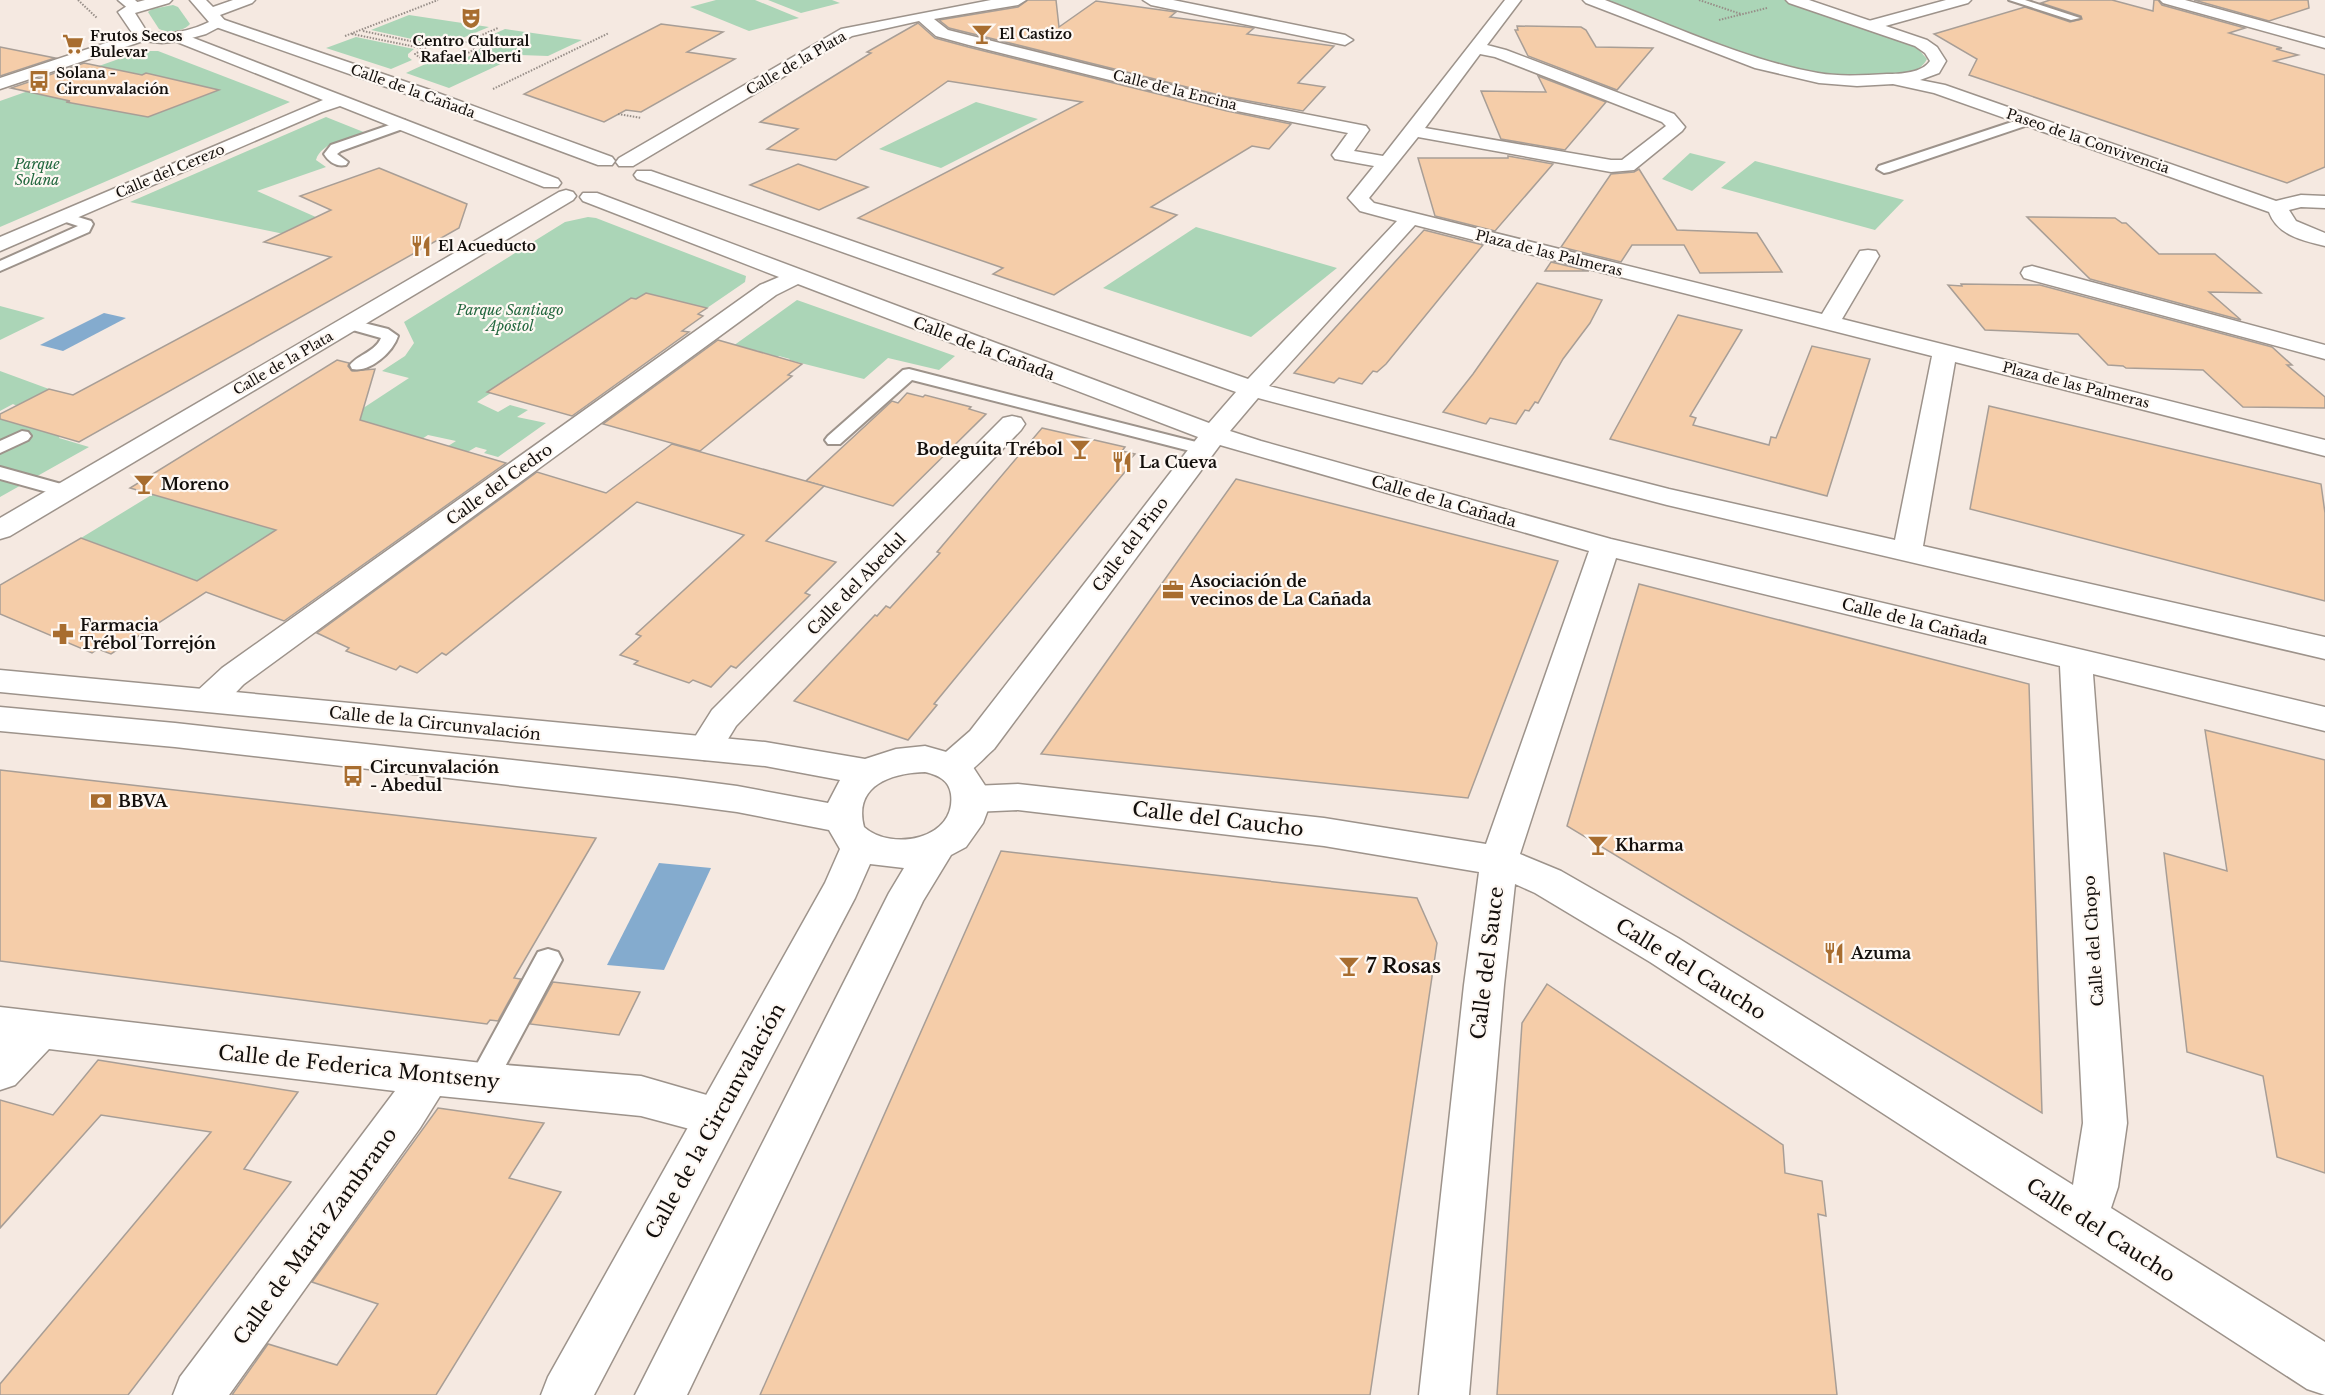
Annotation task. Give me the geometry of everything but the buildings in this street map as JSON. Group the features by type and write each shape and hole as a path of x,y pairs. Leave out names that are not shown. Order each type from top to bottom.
{"street":[{"path":"142,36 126,12 131,4 164,0"},
{"path":"198,0 216,18"},
{"path":"0,84 142,36 155,39 202,32 216,18 248,0"},
{"name":"Calle de la Plata","path":"0,530 348,324 568,183 626,189 641,180 635,169 832,40 865,27 1018,0"},
{"path":"1151,0 1345,40"},
{"name":"Plaza de las Palmeras","path":"1513,0 1413,131 1358,198 1367,207 2325,448"},
{"name":"Paseo de la Convivencia","path":"1591,0 1788,72 1819,78 1895,80 1939,89 2278,208"},
{"path":"1648,0 1644,9 1648,21"},
{"path":"1794,0 1921,43 1931,50 1938,61 1933,69"},
{"path":"1871,25 1963,0"},
{"path":"2168,0 2325,43"},
{"name":"Calle de la Encina","path":"922,16 942,33 975,42 1227,104 1360,130 1342,155 1386,162"},
{"name":"Calle de la Cañada","path":"216,18 605,161"},
{"path":"2295,34 2325,24"},
{"name":"Calle de la Cañada","path":"178,37 405,124 568,183 1208,442 1605,546 2325,719"},
{"path":"1413,131 1611,166 1628,166 1676,127 1668,118 1500,53 1476,48"},
{"name":"Paseo de la Convivencia","path":"1895,80 1919,75 1933,69 1958,83 2023,107 2303,201"},
{"name":"Calle del Cerezo","path":"0,245 316,108 342,100"},
{"path":"568,183 605,161 635,169 1252,389 1667,497 2325,648"},
{"path":"2325,202 2303,201 2285,204 2278,208 2279,215 2285,222 2301,232 2325,240"},
{"name":"Calle del Pino","path":"962,783 982,740 1208,442 1252,389 1411,218"},
{"path":"1828,323 1868,256"},
{"path":"2032,273 2325,352"},
{"name":"Calle del Cedro","path":"208,700 233,676 768,290 796,277"},
{"path":"1907,553 1946,352"},
{"name":"Calle del Abedul","path":"705,748 724,718 1012,424"},
{"name":"Calle del Sauce","path":"1444,1395 1484,985 1499,861 1605,546"},
{"name":"Calle del Chopo","path":"2076,660 2104,1124 2095,1188 2084,1219"},
{"name":"Calle de la Circunvalación","path":"0,681 765,754 868,772"},
{"path":"0,719 174,735 737,799 851,832 883,854 910,855 937,847 960,831 970,814 962,783 925,759 895,761 868,772 847,795 851,832"},
{"name":"Calle del Caucho","path":"962,783 1018,796 1324,832 1499,861 1548,882 1664,950 2325,1371"},
{"name":"Calle de la Circunvalación","path":"566,1395 842,887 851,832"},
{"path":"660,1395 908,893 937,847"},
{"path":"0,1071 20,1028"},
{"name":"Calle de Federica Montseny","path":"20,1028 482,1082 641,1096 716,1116"},
{"name":"Calle de María Zambrano","path":"198,1395 405,1114 429,1076"}],"lane":[{"path":"2014,0 2075,18"},
{"path":"1884,169 2030,120"},
{"path":"340,162 330,154 336,148 405,124"},
{"path":"0,267 84,229 86,224 65,217"},
{"path":"348,324 390,336 389,342 378,353 358,365"},
{"path":"834,440 909,374 1208,442"},
{"path":"0,448 22,436"},
{"path":"0,473 65,491"},
{"path":"482,1082 548,960"}],"path":[{"path":"342,37 438,0"},
{"path":"1699,0 1742,15"},
{"path":"1714,21 1775,6"},
{"path":"466,42 498,28"},
{"path":"361,30 429,45"},
{"path":"490,90 609,33"},
{"path":"351,34 421,48"},
{"path":"466,42 473,44 474,49 466,55 448,60 419,59 415,54 421,48 429,45 466,42"}],"green space":[{"path":"716,0 755,0 799,18 749,31 690,7"},
{"path":"768,0 832,0 840,3 801,13"},
{"path":"1604,0 1786,0 1913,43 1927,59 1917,70 1902,75 1832,76 1820,74 1738,52"},
{"path":"173,5 178,7 190,24 175,31 159,29 148,12 152,9"},
{"path":"409,15 489,27 460,39 430,43 371,30"},
{"path":"505,29 582,40 548,56 520,55 449,88 406,73 428,63 471,56 482,46 476,42"},
{"path":"356,37 414,49 408,54 412,60 391,69 326,48"},
{"name":"Parque Solana","path":"158,51 290,102 0,227 0,101 130,55"},
{"path":"976,102 1038,119 941,168 879,149"},
{"path":"326,117 366,133 337,142 324,149 316,160 326,167 257,191 352,233 332,244 130,202"},
{"path":"1690,153 1726,162 1692,191 1662,179"},
{"path":"1755,161 1904,200 1875,230 1721,188"},
{"name":"Parque Santiago Apóstol","path":"588,217 596,218 746,276 745,282 707,308 689,304 494,391 477,402 498,412 510,405 528,410 517,417 546,423 498,457 484,453 487,450 476,447 464,454 445,448 456,441 428,435 254,548 250,547 197,581 81,538 153,494 208,510 409,378 382,371 405,356 414,343 404,322 565,222"},
{"path":"1196,227 1337,268 1251,337 1103,288"},
{"path":"797,300 955,356 939,370 888,358 864,379 779,356 771,362 752,357 759,351 733,346"},
{"path":"0,306 45,318 0,340"},
{"path":"0,371 49,389 17,406 13,404 0,411"},
{"path":"0,417 60,436 59,438 89,447 0,497"}],"water":[{"path":"104,313 126,318 63,351 40,345"},
{"path":"659,863 711,868 664,970 607,965"}],"place":[{"name":"Centro Cultural Rafael Alberti","path":"471,18"},
{"name":"El Castizo","path":"982,34"},
{"name":"Frutos Secos Bulevar","path":"73,44"},
{"name":"Solana - Circunvalación","path":"39,81"},
{"name":"El Acueducto","path":"421,246"},
{"name":"Bodeguita Trébol","path":"1080,449"},
{"name":"La Cueva","path":"1122,462"},
{"name":"Moreno","path":"144,484"},
{"name":"Asociación de vecinos de La Cañada","path":"1173,590"},
{"name":"Farmacia Trébol Torrejón","path":"63,634"},
{"name":"Circunvalación - Abedul","path":"353,776"},
{"name":"BBVA","path":"101,801"},
{"name":"Kharma","path":"1598,845"},
{"name":"Azuma","path":"1834,953"},
{"name":"7 Rosas","path":"1349,966"}]}
